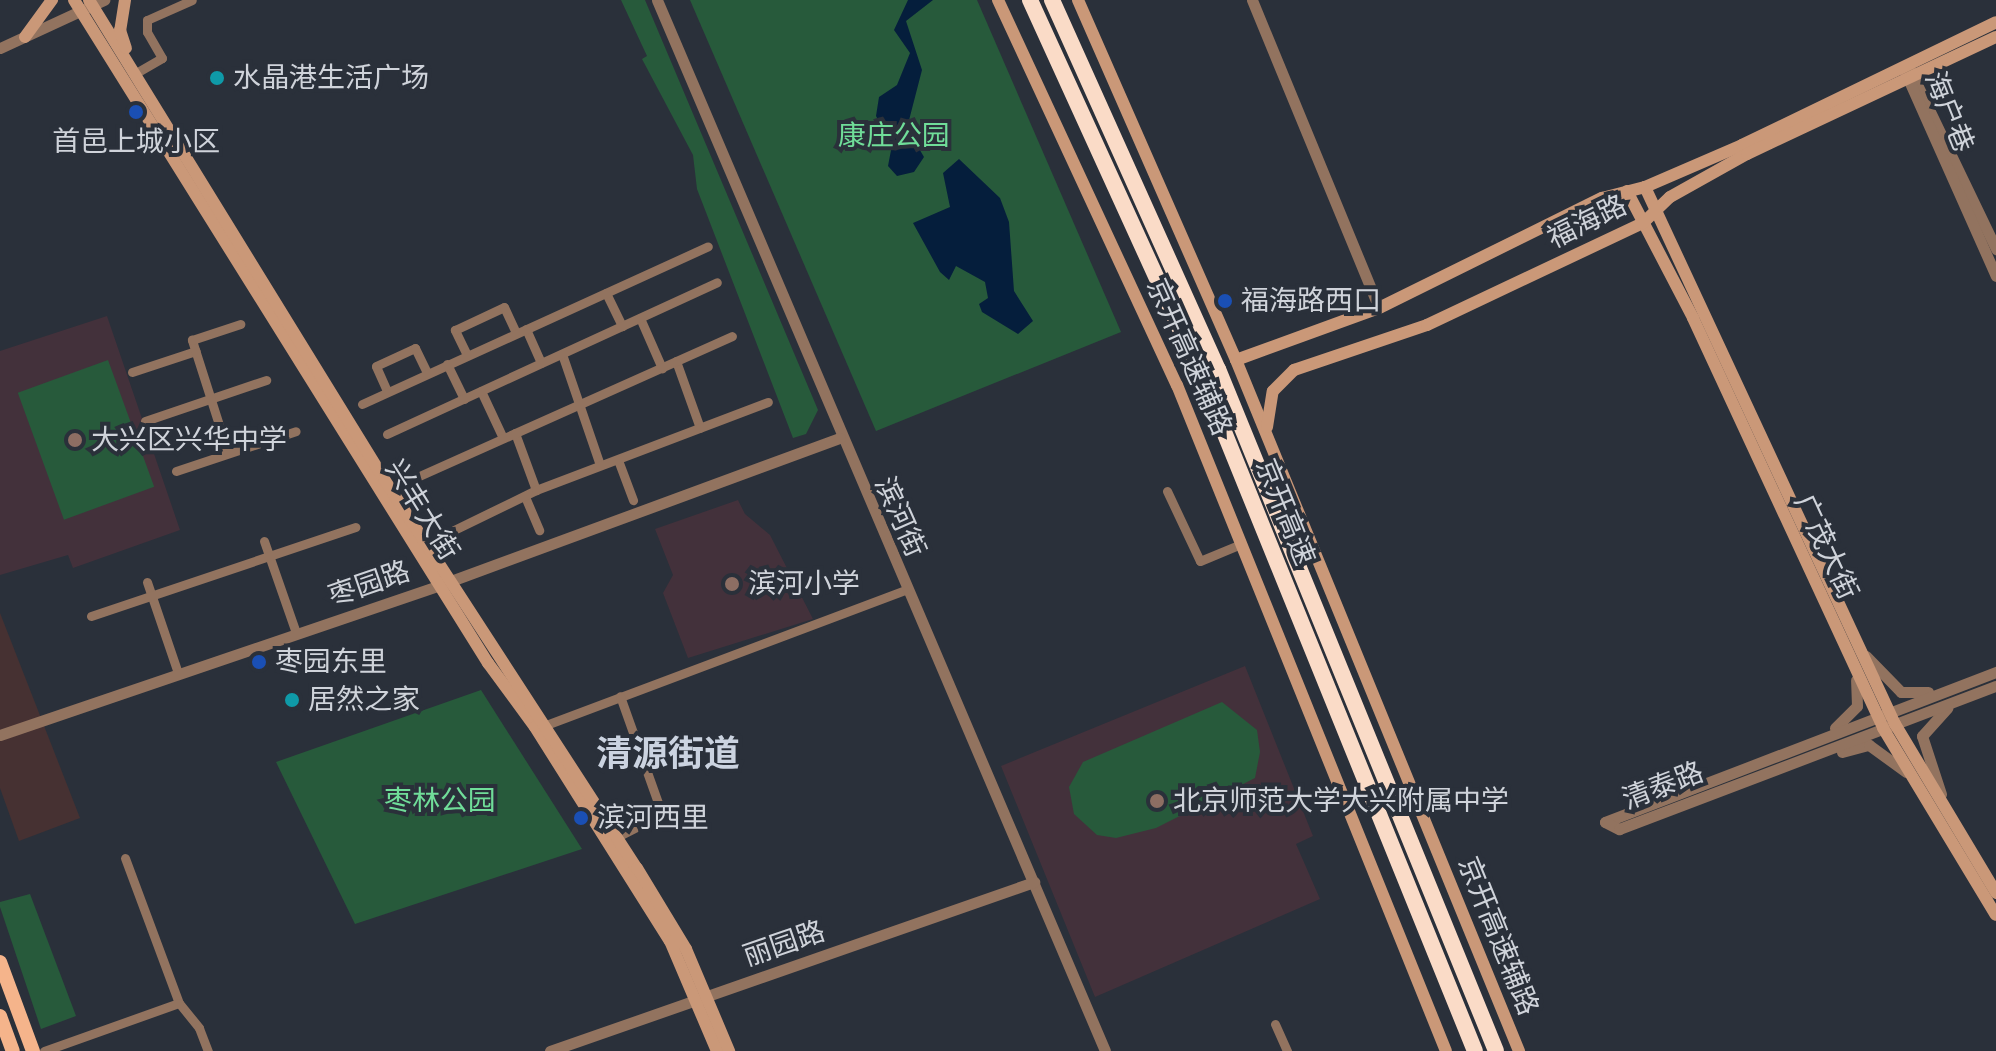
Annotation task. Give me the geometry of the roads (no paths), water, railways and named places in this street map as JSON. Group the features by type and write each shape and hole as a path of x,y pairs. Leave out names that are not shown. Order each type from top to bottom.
{"highway":[{"name":"京开高速","path":"1030,0 1201,375 1475,1051"},
{"name":"京开高速","path":"1052,0 1218,369 1496,1051"}],"main road":[{"path":"25,37 52,0"},
{"path":"125,0 120,30 134,70"},
{"name":"京开高速辅路","path":"998,0 1177,385 1446,1051"},
{"name":"京开高速辅路","path":"1078,0 1236,360 1519,1051"},
{"name":"兴丰大街","path":"88,4 134,70 446,583 546,725 686,949 717,1051"},
{"name":"兴丰大街","path":"88,4 670,941 729,1051"},
{"name":"福海路","path":"1236,360 1379,308 1602,198 1645,187 1996,22"},
{"name":"福海路","path":"1267,434 1273,391 1294,370 1427,325 1643,223 1670,197 1747,154 1996,37"},
{"name":"广茂大街","path":"1645,187 1866,656 1887,720 1946,805 1996,893"},
{"name":"广茂大街","path":"1627,191 1847,649 1887,720 1914,780 1996,915"},
{"path":"0,962 33,1051"},
{"path":"0,1016 13,1051"}],"street":[{"path":"134,70 162,58 147,32 147,20 192,0"},
{"name":"滨河街","path":"657,0 840,438 1105,1051"},
{"path":"1252,0 1379,308"},
{"path":"0,48 88,4"},
{"name":"海户巷","path":"1906,65 1996,276"},
{"name":"海户巷","path":"1912,79 1996,249"},
{"path":"362,404 708,246"},
{"path":"387,434 717,282"},
{"path":"606,293 622,326"},
{"path":"467,355 455,330 504,307 541,363"},
{"path":"640,318 662,368"},
{"path":"228,453 192,340 240,324"},
{"path":"417,477 732,336"},
{"path":"387,391 376,366 415,348 427,373"},
{"path":"132,372 196,351"},
{"path":"562,354 600,465"},
{"path":"676,361 700,428"},
{"path":"447,364 464,399"},
{"path":"145,421 266,380"},
{"path":"481,391 503,438"},
{"path":"454,530 526,499 536,490 768,402"},
{"path":"176,471 296,431"},
{"path":"515,433 536,490"},
{"name":"枣园路","path":"0,735 446,583 840,438"},
{"path":"618,460 633,500"},
{"path":"1167,491 1200,561 1241,544"},
{"path":"526,499 539,530"},
{"path":"91,616 355,527"},
{"path":"264,541 296,633"},
{"path":"147,582 178,673"},
{"path":"546,725 906,590"},
{"path":"1820,738 1857,706 1860,693 1847,649"},
{"path":"1866,656 1901,692 1961,686"},
{"name":"清泰路","path":"1996,672 1961,686 1887,720 1806,758 1619,829 1605,822 1820,738 1887,720 1954,702 1996,686"},
{"path":"617,837 662,814 620,696"},
{"path":"1946,805 1922,736 1928,724 1954,702"},
{"path":"1806,758 1869,745 1886,752 1914,780"},
{"path":"125,858 179,1003 199,1028 208,1051"},
{"name":"丽园路","path":"550,1051 1034,882"},
{"path":"44,1051 179,1003"},
{"path":"1275,1024 1287,1051"}],"water":[{"path":"908,0 933,0 906,21 922,70 907,128 924,157 914,172 897,176 888,166 892,145 876,116 879,97 897,85 910,53 894,30"},
{"path":"959,159 1000,198 1009,222 1014,291 1033,321 1018,334 982,312 979,304 988,298 985,282 956,266 949,280 940,272 913,223 950,207 943,173"}],"place":[{"name":"水晶港生活广场","path":"217,78"},
{"name":"首邑上城小区","path":"136,112"},
{"name":"福海路西口","path":"1225,301"},
{"name":"大兴区兴华中学","path":"75,440"},
{"name":"滨河小学","path":"732,584"},
{"name":"枣园东里","path":"259,662"},
{"name":"居然之家","path":"292,700"},
{"name":"北京师范大学大兴附属中学","path":"1157,801"},
{"name":"滨河西里","path":"581,818"}],"district":[{"name":"清源街道","path":"668,754"}],"park label":[{"name":"康庄公园","path":"894,136"},
{"name":"枣林公园","path":"440,801"}]}
